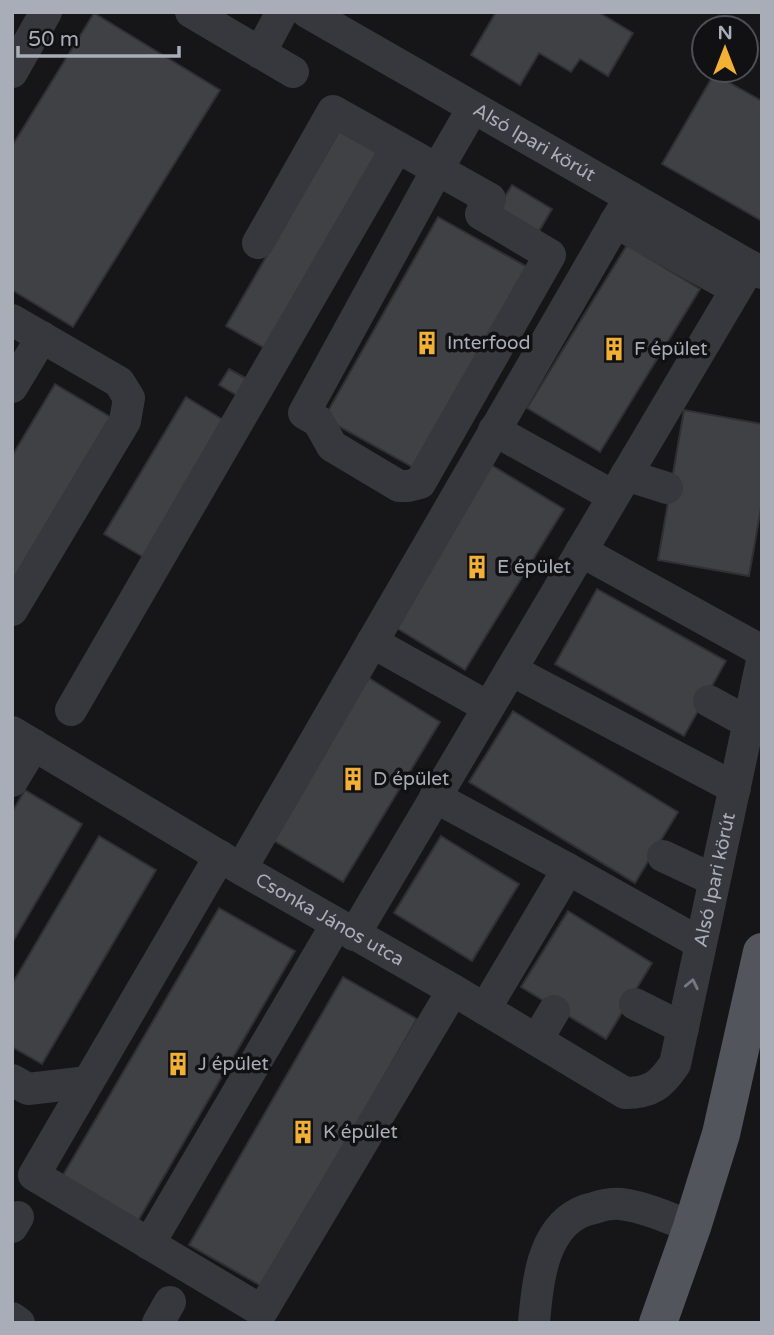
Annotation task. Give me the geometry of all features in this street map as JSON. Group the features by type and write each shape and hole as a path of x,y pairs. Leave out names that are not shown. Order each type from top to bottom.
{"main road":[{"path":"657,1323 692,1227 721,1134 762,952"}],"street":[{"path":"12,72 46,12"},
{"path":"191,12 293,72"},
{"path":"260,53 282,12"},
{"name":"Alsó Ipari körút","path":"307,12 473,108 622,210 749,276"},
{"path":"258,243 332,111 397,147 438,170 490,199 481,214 550,255 421,483 399,486 332,446 318,421 304,413 438,170 473,108"},
{"path":"71,710 397,147"},
{"path":"453,990 262,1311 34,1175 88,1082 372,642 622,210"},
{"path":"149,1244 345,930 435,797 749,276"},
{"path":"12,320 119,382 129,398 125,421 12,610"},
{"path":"12,387 42,337"},
{"path":"494,430 620,486 667,488"},
{"path":"581,551 762,651"},
{"path":"372,642 488,707"},
{"name":"Alsó Ipari körút","path":"650,1089 664,1079 675,1064 762,661"},
{"path":"511,670 735,788"},
{"path":"709,701 749,723"},
{"path":"12,781 19,740"},
{"name":"Csonka János utca","path":"19,740 453,990 625,1093 650,1089"},
{"path":"435,797 700,943"},
{"path":"663,856 714,880"},
{"path":"485,1009 568,869"},
{"path":"635,1004 682,1028"},
{"path":"537,1040 554,1011"},
{"path":"12,1080 28,1089 88,1082"},
{"path":"534,1323 544,1258 553,1238 578,1213 610,1204 624,1205 651,1211 692,1227"},
{"path":"12,1318 19,1323"}],"building":[{"path":"496,12 598,12 633,33 608,76 580,59 571,72 539,53 520,85 471,55"},
{"path":"94,13 220,90 73,327 12,290 12,146"},
{"path":"708,84 732,84 762,101 762,221 662,164"},
{"path":"344,123 385,146 266,349 226,326"},
{"path":"512,185 552,209 535,238 495,213"},
{"name":"Interfood","path":"438,217 529,268 416,469 324,418"},
{"name":"F épület","path":"627,245 700,289 600,452 527,408"},
{"path":"229,369 249,380 240,397 219,385"},
{"path":"55,384 119,422 12,602 12,456"},
{"path":"186,397 225,421 143,557 104,534"},
{"path":"684,410 762,424 762,502 749,576 658,560"},
{"name":"E épület","path":"488,463 564,509 465,670 390,624"},
{"path":"597,589 726,661 684,736 555,664"},
{"name":"D épület","path":"364,675 440,722 343,882 266,836"},
{"path":"513,711 678,812 635,883 469,782"},
{"path":"25,790 82,824 12,943 12,812"},
{"path":"99,836 156,870 42,1064 12,1047 12,984"},
{"path":"441,836 519,884 472,961 394,913"},
{"name":"J épület","path":"219,908 295,951 138,1221 62,1177"},
{"path":"568,911 652,963 606,1039 521,987"},
{"name":"K épület","path":"343,977 417,1019 263,1287 189,1245"}],"place":[{"name":"Interfood","path":"427,343"},
{"name":"F épület","path":"614,349"},
{"name":"E épület","path":"477,567"},
{"name":"D épület","path":"353,779"},
{"name":"J épület","path":"178,1064"},
{"name":"K épület","path":"303,1132"}]}
